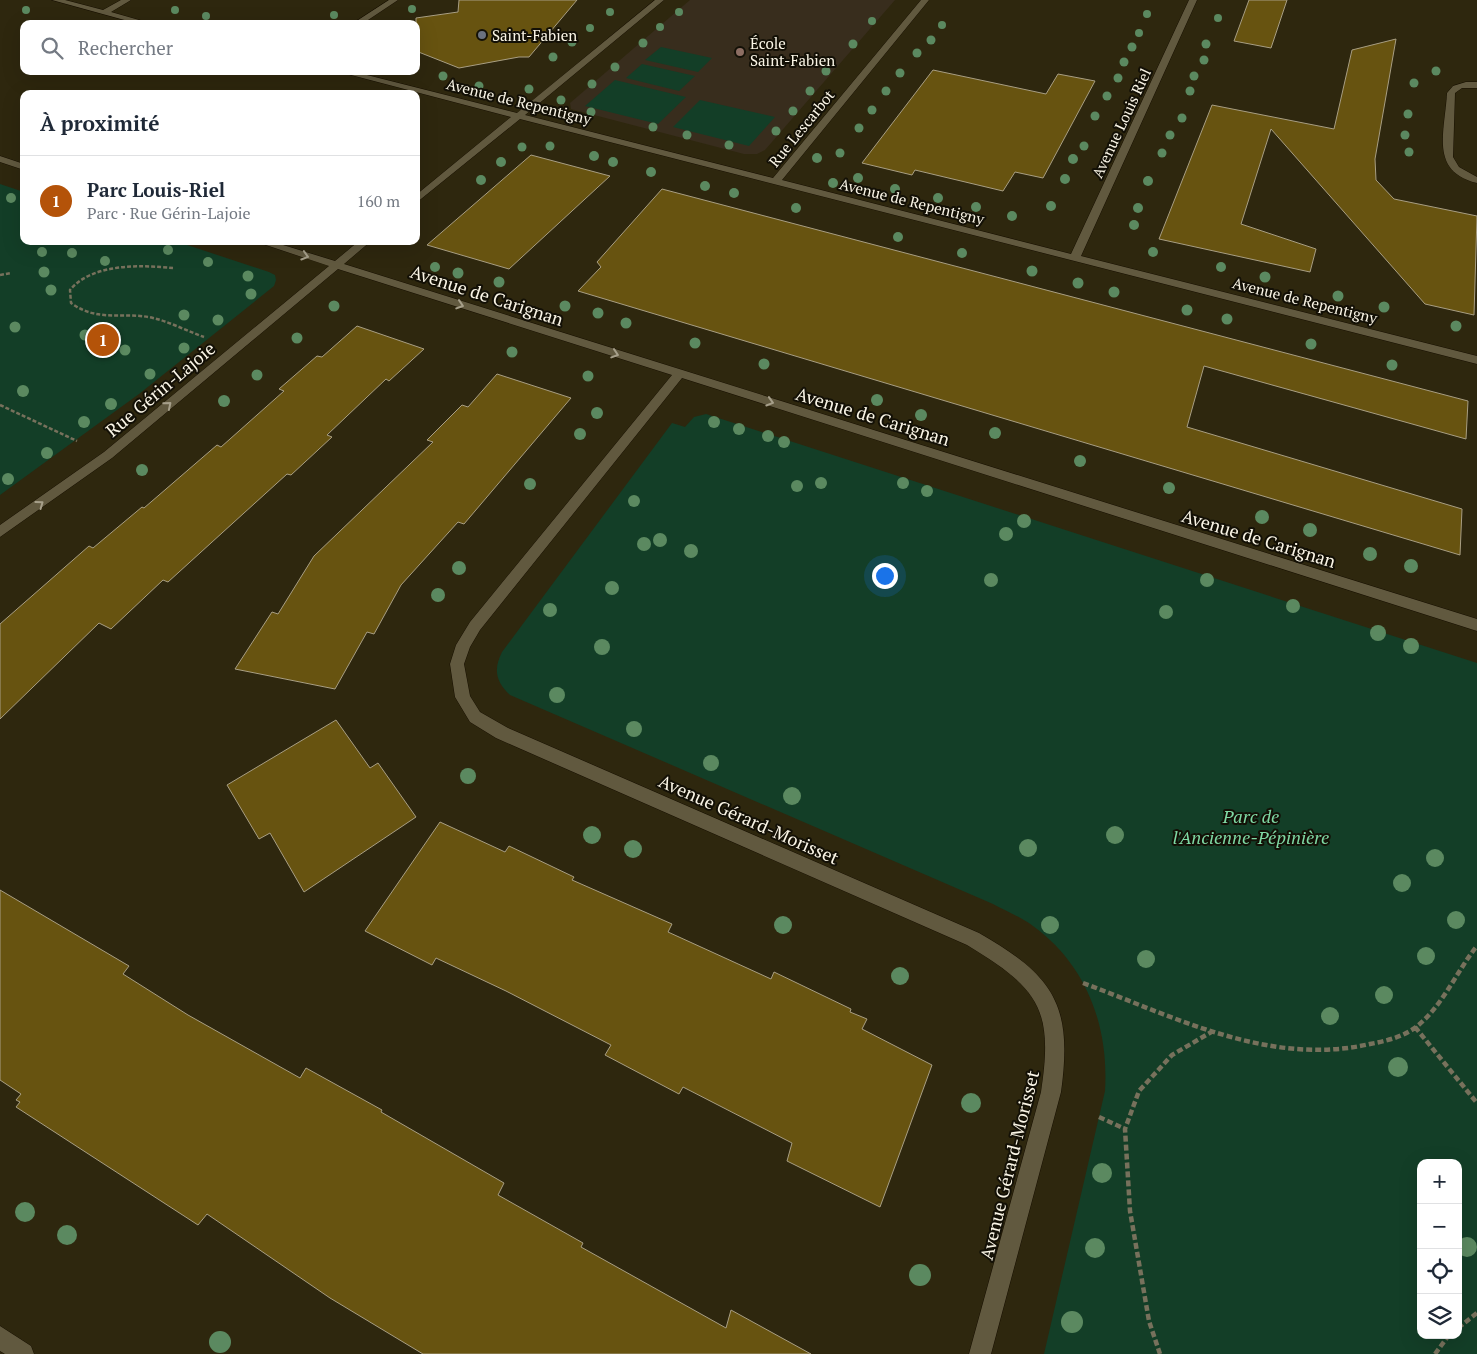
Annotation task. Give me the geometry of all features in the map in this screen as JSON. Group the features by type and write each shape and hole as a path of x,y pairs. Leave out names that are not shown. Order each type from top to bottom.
{"street":[{"path":"56,0 135,20"},
{"path":"104,12 127,0"},
{"path":"362,20 394,0"},
{"path":"420,197 660,0"},
{"name":"Rue Lescarbot","path":"775,182 925,0"},
{"name":"Avenue Louis Riel","path":"1075,257 1193,0"},
{"name":"Avenue de Repentigny","path":"356,75 416,90"},
{"path":"1477,85 1463,85 1454,88 1451,93 1448,157 1450,164 1458,171 1477,180"},
{"name":"Avenue de Repentigny","path":"420,91 1477,360"},
{"path":"0,159 20,166"},
{"name":"Avenue de Carignan","path":"271,245 1477,625"},
{"name":"Rue Gérin-Lajoie","path":"0,532 108,455 361,245"},
{"name":"Avenue Gérard-Morisset","path":"679,374 475,626 463,645 458,664 463,696 475,717 502,733 973,939 1006,958 1034,983 1053,1016 1056,1048 1051,1092 980,1354"},
{"path":"0,1337 23,1354"}],"path":[{"path":"173,268 130,267 99,272 75,282 69,288 68,295 71,303 92,314 121,319 152,318 212,339"},
{"path":"0,275 11,273"},
{"path":"0,405 80,442"},
{"path":"1083,983 1213,1031 1261,1044 1301,1052 1333,1052 1366,1048 1394,1038 1415,1027 1436,1007 1451,988 1468,956 1477,946"},
{"path":"1415,1027 1477,1103"},
{"path":"1160,1354 1149,1321 1130,1211 1125,1129 1139,1091 1172,1055 1213,1031"},
{"path":"1099,1117 1125,1129"},
{"path":"1462,1325 1477,1313"},
{"path":"1435,1354 1446,1339"}],"shaded area":[{"name":"École Saint-Fabien","path":"690,0 895,0 765,150 757,154 744,154 571,109 570,103"}],"green space":[{"path":"661,47 712,58 698,72 645,60"},
{"path":"642,64 695,76 679,91 626,78"},
{"path":"615,80 686,97 658,124 585,106"},
{"path":"700,100 775,117 749,146 673,127"},
{"path":"0,184 20,191 20,245 187,245 275,275 274,286 139,394 0,495"},
{"name":"Parc de l'Ancienne-Pépinière","path":"706,414 1477,663 1477,1354 1044,1354 1105,1091 1103,1044 1098,1021 1091,999 1081,978 1068,959 1033,926 993,904 510,695 497,675 497,664 502,652 672,423 685,427 694,417"}],"building":[{"name":"Saint-Fabien","path":"459,0 577,0 529,57 519,57 459,68 420,53 420,20 416,20 416,18 458,12"},
{"path":"1249,0 1287,0 1271,48 1234,41"},
{"path":"1396,39 1375,159 1376,180 1394,199 1477,216 1474,315 1425,304 1271,129 1241,224 1316,249 1310,272 1159,239 1212,105 1334,129 1352,50"},
{"path":"933,70 1046,94 1058,74 1095,81 1043,178 1015,172 1003,191 915,170 912,175 862,163"},
{"path":"531,155 610,176 509,269 427,245"},
{"path":"662,189 1468,401 1466,439 1204,366 1187,427 1462,509 1460,555 578,291 601,267 597,262"},
{"path":"357,326 424,349 389,381 386,379 327,435 332,437 291,475 287,474 168,582 163,580 111,629 99,623 0,719 0,624 89,546 93,548 142,507 144,508 217,445 221,447 284,391 279,389 317,356 322,357"},
{"path":"497,374 571,398 464,524 458,522 401,585 374,634 367,632 335,689 235,669 272,612 278,614 314,556 433,442 427,440 462,405 468,407"},
{"path":"336,720 370,768 378,763 416,817 304,892 270,833 259,839 227,785"},
{"path":"440,822 505,852 509,846 574,877 572,880 672,924 668,932 771,979 774,972 851,1009 850,1012 867,1019 862,1029 932,1065 880,1207 787,1161 792,1143 683,1087 679,1094 605,1055 611,1045 506,991 436,958 432,965 365,931"},
{"path":"0,890 129,966 123,974 188,1015 300,1078 306,1068 382,1110 381,1112 504,1183 498,1195 583,1243 581,1247 726,1328 731,1310 811,1354 423,1354 330,1298 207,1214 198,1225 16,1107 20,1102 16,1100 21,1094 0,1080"}],"place":[{"name":"Saint-Fabien","path":"482,35"},
{"name":"École Saint-Fabien","path":"740,52"},
{"name":"Parc Louis-Riel","path":"103,340"}]}
